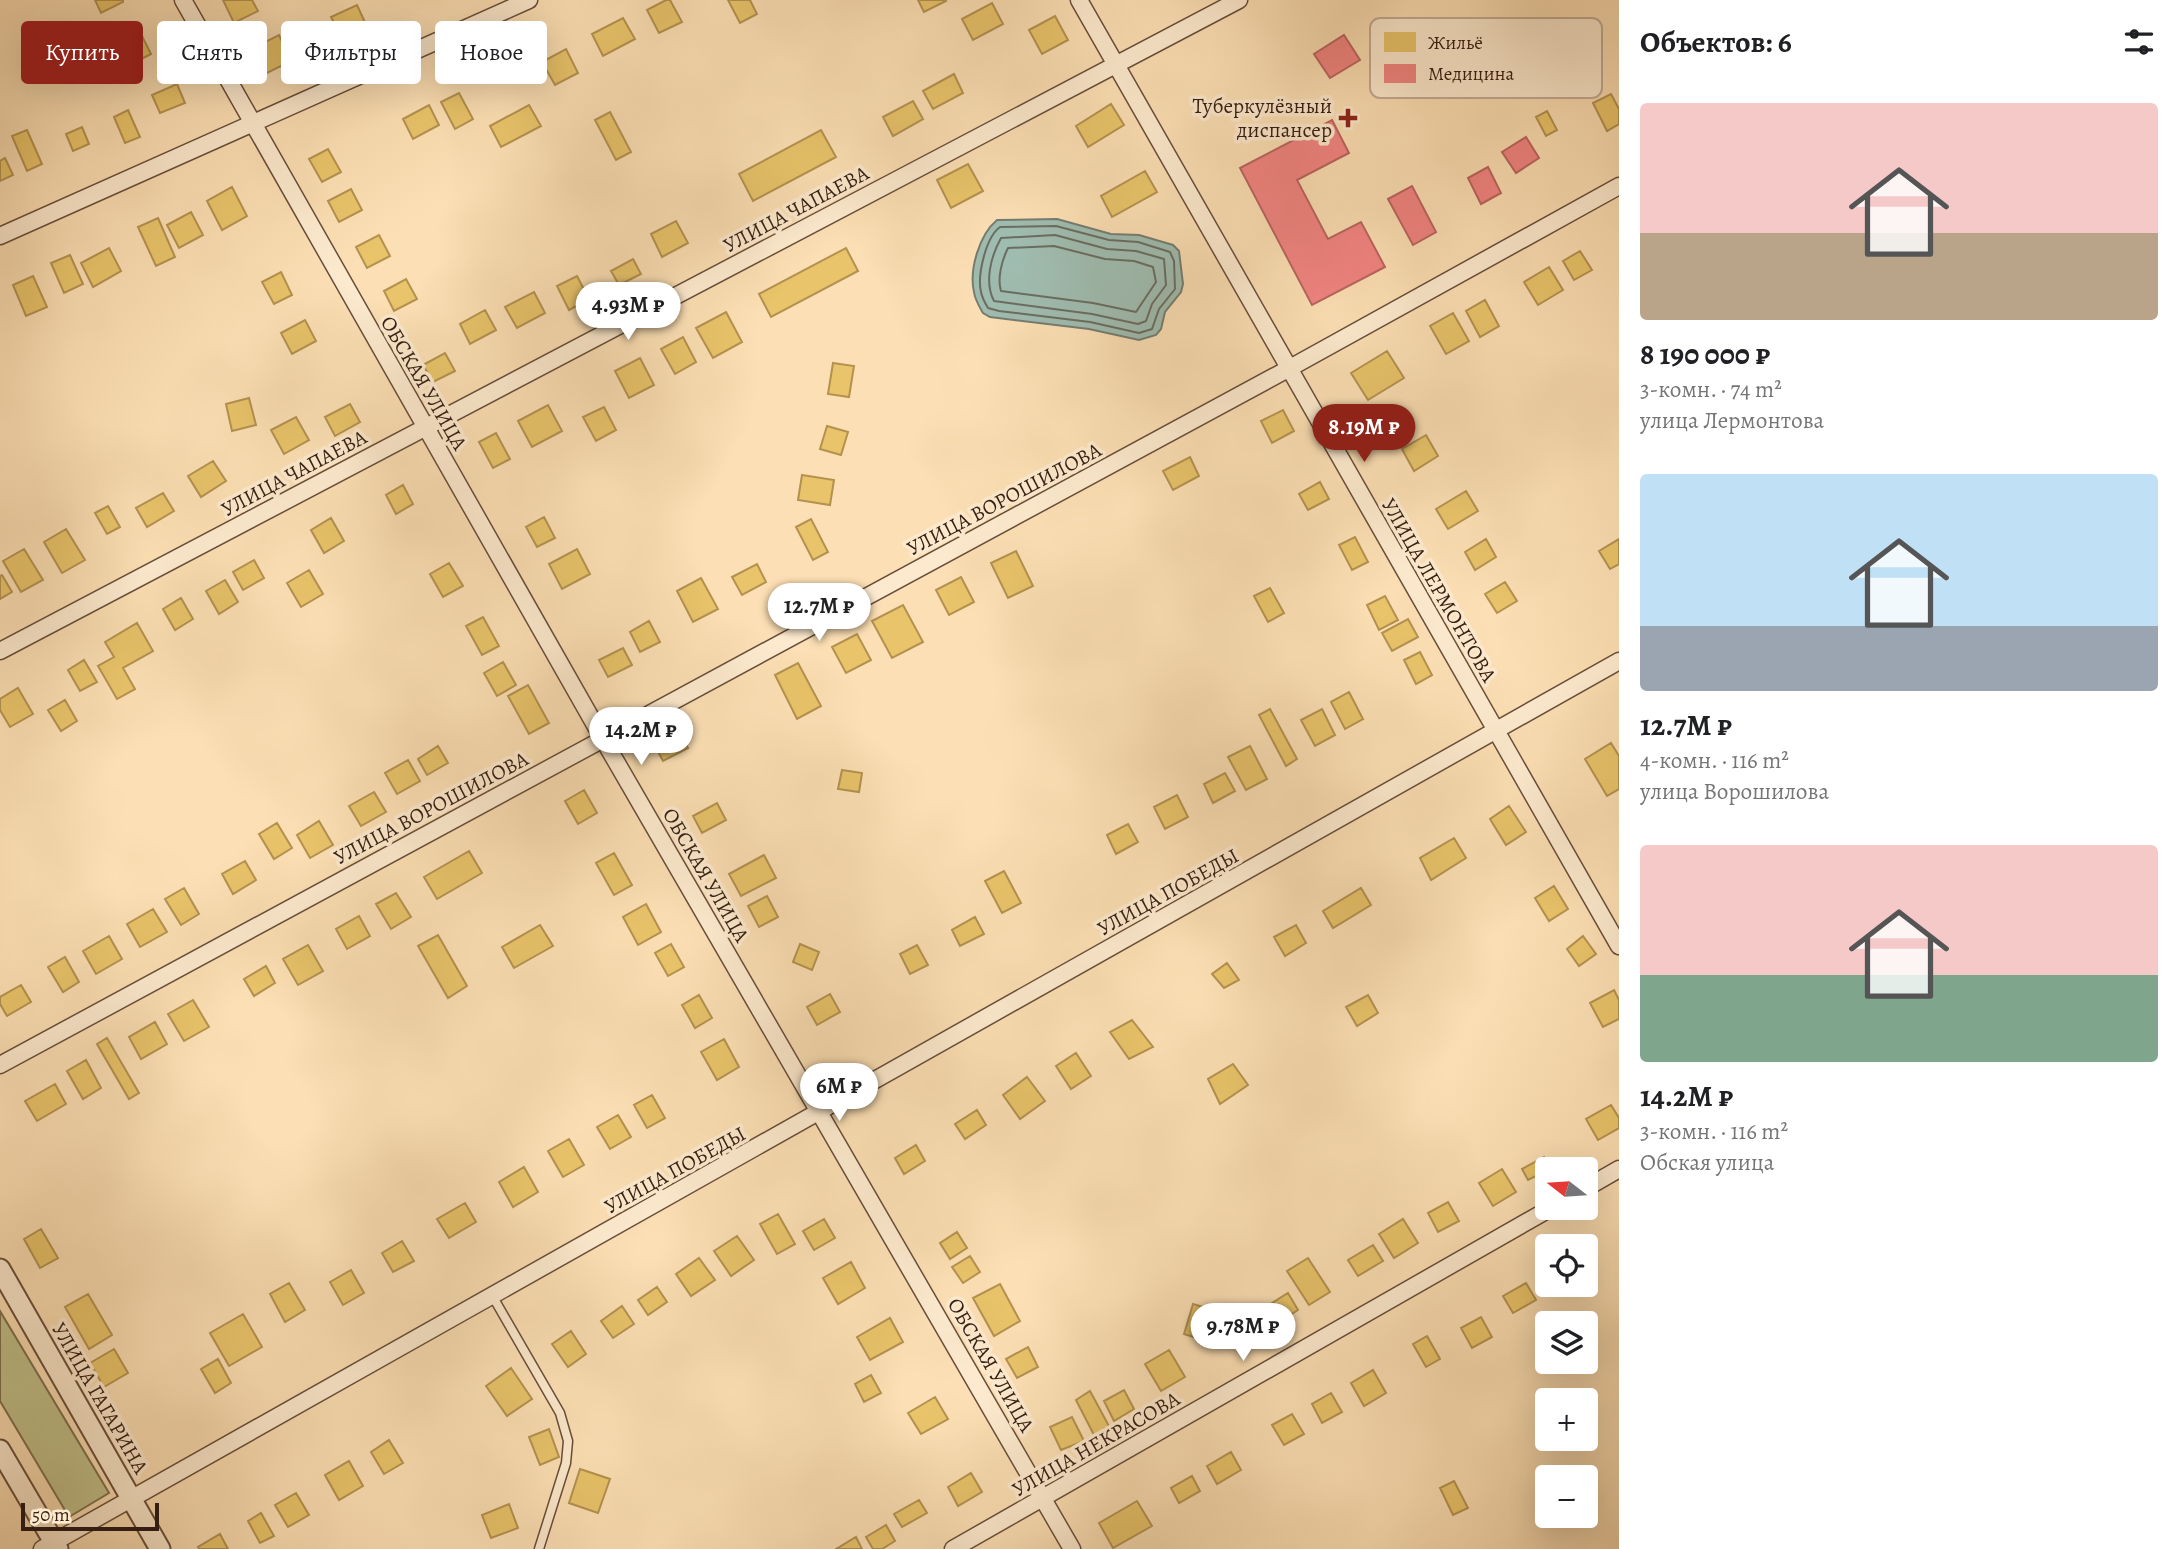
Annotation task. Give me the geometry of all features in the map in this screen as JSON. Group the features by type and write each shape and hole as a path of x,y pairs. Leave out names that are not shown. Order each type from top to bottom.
{"street":[{"name":"ОБСКАЯ УЛИЦА","path":"183,0 603,739 1072,1549"},
{"path":"0,236 529,0"},
{"name":"УЛИЦА ЛЕРМОНТОВА","path":"1079,0 1619,946"},
{"name":"УЛИЦА ЧАПАЕВА","path":"0,651 1239,0"},
{"name":"УЛИЦА ВОРОШИЛОВА","path":"0,1065 1288,369 1619,186"},
{"name":"УЛИЦА ПОБЕДЫ","path":"52,1547 1619,660"},
{"path":"1598,1181 1619,1168"},
{"name":"УЛИЦА НЕКРАСОВА","path":"953,1549 1535,1217"},
{"name":"УЛИЦА ГАГАРИНА","path":"0,1269 160,1549"},
{"path":"0,1450 52,1547"}],"lane":[{"path":"493,1297 560,1413 568,1441 566,1464 539,1549"}],"green space":[{"path":"0,1311 109,1493 69,1517 0,1401"}],"water":[{"path":"1057,219 1111,234 1139,235 1173,245 1179,251 1183,284 1181,292 1165,312 1161,329 1156,335 1139,340 1089,329 990,317 983,313 977,303 973,274 980,244 991,226 997,220"}],"building: Жильё":[{"path":"95,0 123,0 123,2 101,13"},
{"path":"223,0 252,0 258,11 233,21"},
{"path":"670,0 682,22 659,33 647,10"},
{"path":"728,0 750,0 757,14 740,23"},
{"path":"918,0 945,0 946,1 924,12"},
{"path":"992,3 1003,24 973,40 962,19"},
{"path":"357,5 364,21 333,21 331,17"},
{"path":"1055,16 1068,40 1042,54 1029,30"},
{"path":"623,18 635,39 603,56 592,34"},
{"path":"279,35 281,39 281,66 267,73 267,41"},
{"path":"143,38 151,54 143,58"},
{"path":"566,49 578,73 555,85 547,71 547,59"},
{"path":"954,74 963,93 933,109 923,91"},
{"path":"177,84 185,103 160,113 152,95"},
{"path":"459,93 473,119 455,129 441,102"},
{"path":"1611,94 1619,109 1619,124 1607,131 1593,103"},
{"path":"913,101 923,119 893,136 883,117"},
{"path":"1111,104 1124,125 1088,147 1076,126"},
{"path":"429,105 439,125 413,139 403,119"},
{"path":"529,105 541,126 501,147 490,126"},
{"path":"128,110 140,137 125,143 114,117"},
{"path":"1547,111 1557,130 1546,136 1536,117"},
{"path":"610,112 631,152 616,160 595,120"},
{"path":"82,127 89,144 73,151 66,134"},
{"path":"27,130 42,164 27,171 12,136"},
{"path":"821,130 836,157 753,201 739,174"},
{"path":"328,149 341,172 322,182 309,159"},
{"path":"5,158 13,175 0,181 0,161"},
{"path":"968,164 983,191 951,208 937,180"},
{"path":"1145,171 1157,192 1112,217 1101,196"},
{"path":"232,187 247,216 222,230 207,201"},
{"path":"351,189 362,210 339,222 328,201"},
{"path":"191,212 203,235 179,248 167,225"},
{"path":"158,218 175,257 156,266 138,227"},
{"path":"676,221 688,243 662,257 651,234"},
{"path":"379,235 390,256 367,268 356,247"},
{"path":"109,248 121,271 93,287 81,263"},
{"path":"846,248 858,271 771,317 759,294"},
{"path":"1580,251 1592,270 1574,280 1563,261"},
{"path":"70,255 83,284 64,293 51,263"},
{"path":"633,259 641,274 619,285 611,271"},
{"path":"1549,267 1563,290 1538,305 1524,282"},
{"path":"281,272 292,295 274,304 262,282"},
{"path":"33,276 47,307 26,316 13,285"},
{"path":"577,276 589,299 569,310 557,286"},
{"path":"406,279 417,299 394,311 384,291"},
{"path":"534,292 545,313 517,328 505,307"},
{"path":"1485,300 1499,326 1480,337 1466,311"},
{"path":"485,310 496,330 470,344 460,324"},
{"path":"726,312 742,342 713,358 696,328"},
{"path":"1453,313 1469,341 1446,354 1430,326"},
{"path":"305,320 316,341 292,354 281,333"},
{"path":"683,337 696,362 675,374 661,349"},
{"path":"1387,351 1404,378 1368,400 1351,373"},
{"path":"445,353 455,371 433,382 423,365"},
{"path":"640,358 654,385 629,398 615,371"},
{"path":"833,363 854,366 849,397 828,394"},
{"path":"249,398 256,425 232,431 226,404"},
{"path":"350,404 360,422 335,436 325,417"},
{"path":"548,405 562,431 532,447 518,421"},
{"path":"604,407 616,430 596,441 583,417"},
{"path":"1283,410 1294,431 1272,443 1261,421"},
{"path":"296,417 309,440 284,454 271,430"},
{"path":"827,426 848,432 841,455 820,449"},
{"path":"496,433 510,459 493,468 479,442"},
{"path":"1426,435 1438,456 1414,471 1402,449"},
{"path":"1190,457 1199,476 1173,490 1163,471"},
{"path":"213,461 226,481 201,497 188,476"},
{"path":"802,475 834,480 830,505 798,500"},
{"path":"1320,482 1329,499 1308,510 1299,494"},
{"path":"403,485 413,504 396,514 386,495"},
{"path":"1466,491 1478,511 1448,529 1436,509"},
{"path":"163,493 174,511 147,527 136,508"},
{"path":"108,506 120,527 107,534 95,513"},
{"path":"544,517 555,538 537,547 526,527"},
{"path":"331,518 344,541 324,553 311,530"},
{"path":"811,519 828,552 813,560 796,527"},
{"path":"66,529 85,560 62,573 44,542"},
{"path":"1355,537 1368,562 1352,570 1339,545"},
{"path":"1486,539 1496,557 1475,570 1465,552"},
{"path":"1619,539 1619,564 1610,569 1599,551"},
{"path":"24,549 43,580 21,592 3,561"},
{"path":"577,549 590,574 562,589 549,564"},
{"path":"1016,551 1033,586 1008,598 991,563"},
{"path":"254,560 264,578 243,590 233,572"},
{"path":"449,563 463,586 443,597 430,574"},
{"path":"757,564 766,582 742,595 732,577"},
{"path":"309,570 323,594 301,607 287,583"},
{"path":"2,575 12,592 0,599 0,576"},
{"path":"961,577 974,602 949,615 936,590"},
{"path":"701,578 718,609 693,622 677,591"},
{"path":"225,580 238,602 219,614 206,591"},
{"path":"1505,582 1517,601 1497,613 1485,594"},
{"path":"1270,588 1284,613 1268,622 1254,596"},
{"path":"1385,596 1398,620 1379,630 1367,605"},
{"path":"181,598 193,619 175,630 163,609"},
{"path":"903,605 923,642 892,658 872,621"},
{"path":"483,617 499,646 482,655 466,626"},
{"path":"1408,619 1418,637 1392,651 1382,633"},
{"path":"649,621 660,642 640,652 630,632"},
{"path":"137,623 153,651 123,668 135,689 117,699 98,666 114,657 105,642"},
{"path":"857,634 871,660 846,673 832,647"},
{"path":"623,648 632,665 608,677 599,660"},
{"path":"1420,652 1432,675 1416,684 1404,660"},
{"path":"84,660 97,682 80,691 68,670"},
{"path":"503,662 516,685 497,696 484,673"},
{"path":"798,663 821,706 797,719 775,675"},
{"path":"528,685 549,723 529,734 508,696"},
{"path":"18,688 33,714 10,727 0,710 0,699"},
{"path":"1349,692 1363,719 1345,729 1331,702"},
{"path":"65,700 77,721 61,731 48,710"},
{"path":"1270,709 1297,759 1286,766 1259,715"},
{"path":"1322,709 1335,735 1315,746 1301,720"},
{"path":"678,729 688,748 663,761 653,742"},
{"path":"1611,743 1619,756 1619,789 1607,796 1585,759"},
{"path":"438,746 448,763 427,775 418,759"},
{"path":"1250,746 1267,779 1246,790 1228,757"},
{"path":"408,760 420,781 397,794 385,773"},
{"path":"842,770 862,773 859,792 838,789"},
{"path":"1225,773 1235,791 1213,803 1204,784"},
{"path":"584,790 597,813 578,824 565,801"},
{"path":"374,792 386,812 361,826 349,806"},
{"path":"1177,795 1188,817 1165,829 1154,807"},
{"path":"717,803 726,820 702,833 693,816"},
{"path":"1509,806 1526,832 1506,845 1490,819"},
{"path":"319,821 333,845 310,858 297,835"},
{"path":"277,823 292,848 274,859 259,834"},
{"path":"1128,824 1138,842 1116,854 1107,835"},
{"path":"1454,838 1466,858 1431,880 1420,858"},
{"path":"469,851 482,873 437,899 424,877"},
{"path":"614,853 632,885 614,895 596,863"},
{"path":"764,855 776,878 741,896 729,874"},
{"path":"245,861 256,880 233,894 222,874"},
{"path":"1004,871 1021,903 1002,913 985,881"},
{"path":"1554,886 1568,909 1549,921 1535,898"},
{"path":"184,888 199,914 181,925 165,899"},
{"path":"1361,888 1371,905 1333,928 1323,911"},
{"path":"396,893 411,917 391,929 376,904"},
{"path":"767,896 778,917 759,927 748,906"},
{"path":"646,904 661,932 638,945 623,917"},
{"path":"153,909 167,932 140,947 127,924"},
{"path":"359,916 370,936 347,949 336,929"},
{"path":"975,917 984,934 960,946 952,930"},
{"path":"540,925 553,946 514,968 502,947"},
{"path":"1296,925 1306,943 1285,956 1274,937"},
{"path":"438,935 467,986 448,998 418,946"},
{"path":"109,936 122,959 96,974 83,951"},
{"path":"1583,936 1596,954 1579,966 1567,949"},
{"path":"671,944 684,967 668,976 655,953"},
{"path":"800,944 819,952 812,970 793,962"},
{"path":"308,945 323,971 298,985 283,959"},
{"path":"917,945 928,965 910,974 900,954"},
{"path":"65,957 79,982 63,992 48,967"},
{"path":"1227,963 1239,980 1224,988 1212,974"},
{"path":"266,966 275,983 254,996 244,979"},
{"path":"21,985 31,1002 7,1016 0,1004 0,997"},
{"path":"1614,990 1619,1000 1619,1019 1603,1027 1590,1003"},
{"path":"830,994 840,1012 817,1025 807,1007"},
{"path":"699,995 712,1018 695,1028 682,1005"},
{"path":"1368,995 1378,1013 1357,1026 1346,1007"},
{"path":"193,1000 209,1027 184,1041 168,1014"},
{"path":"1132,1020 1153,1047 1129,1059 1110,1032"},
{"path":"155,1022 167,1044 141,1059 129,1037"},
{"path":"107,1038 139,1093 129,1099 97,1044"},
{"path":"724,1039 739,1067 717,1080 701,1052"},
{"path":"1076,1053 1091,1076 1071,1089 1056,1066"},
{"path":"86,1060 101,1088 83,1099 67,1071"},
{"path":"1233,1064 1248,1085 1220,1104 1208,1079"},
{"path":"1027,1077 1045,1101 1020,1119 1003,1095"},
{"path":"55,1084 66,1104 37,1121 25,1101"},
{"path":"652,1095 665,1118 647,1128 634,1105"},
{"path":"1611,1105 1619,1118 1619,1128 1598,1140 1586,1119"},
{"path":"977,1110 986,1125 965,1139 955,1124"},
{"path":"618,1115 631,1137 610,1149 597,1127"},
{"path":"569,1139 584,1165 563,1177 548,1151"},
{"path":"916,1145 925,1161 904,1174 895,1158"},
{"path":"1535,1162 1535,1176 1528,1180 1522,1169"},
{"path":"524,1167 538,1192 513,1207 499,1182"},
{"path":"1502,1169 1516,1192 1493,1206 1479,1183"},
{"path":"1448,1202 1459,1221 1438,1232 1428,1213"},
{"path":"465,1203 476,1222 449,1238 437,1219"},
{"path":"778,1214 795,1244 777,1254 760,1224"},
{"path":"824,1219 835,1238 814,1250 803,1231"},
{"path":"1403,1219 1418,1243 1394,1258 1379,1234"},
{"path":"41,1229 58,1258 40,1268 24,1239"},
{"path":"957,1232 967,1248 950,1259 940,1243"},
{"path":"737,1236 754,1260 731,1276 714,1251"},
{"path":"402,1241 414,1261 393,1272 382,1253"},
{"path":"1373,1245 1383,1261 1358,1276 1348,1260"},
{"path":"970,1256 980,1272 963,1283 952,1267"},
{"path":"699,1258 715,1280 691,1296 676,1274"},
{"path":"1308,1258 1330,1292 1309,1305 1287,1271"},
{"path":"851,1262 865,1288 838,1304 823,1278"},
{"path":"351,1270 364,1293 343,1305 330,1282"},
{"path":"289,1283 305,1310 285,1322 270,1294"},
{"path":"1526,1283 1536,1300 1513,1313 1503,1296"},
{"path":"1000,1284 1020,1321 994,1336 973,1298"},
{"path":"657,1287 667,1302 648,1315 638,1300"},
{"path":"1288,1293 1298,1310 1282,1320 1272,1303"},
{"path":"88,1294 112,1335 89,1349 65,1307"},
{"path":"1193,1304 1216,1311 1207,1341 1184,1334"},
{"path":"622,1306 634,1324 613,1338 601,1321"},
{"path":"243,1314 262,1347 229,1366 210,1333"},
{"path":"1481,1317 1492,1337 1472,1348 1461,1328"},
{"path":"890,1318 903,1342 870,1360 857,1337"},
{"path":"571,1331 586,1354 568,1367 552,1344"},
{"path":"1427,1336 1440,1359 1426,1367 1413,1344"},
{"path":"1028,1347 1038,1367 1017,1378 1006,1359"},
{"path":"114,1349 128,1373 104,1387 90,1363"},
{"path":"1169,1350 1185,1377 1161,1391 1145,1364"},
{"path":"218,1359 231,1383 215,1393 201,1369"},
{"path":"511,1368 532,1399 507,1416 486,1386"},
{"path":"1373,1370 1386,1393 1364,1406 1351,1383"},
{"path":"871,1375 881,1393 864,1402 855,1384"},
{"path":"1124,1390 1134,1409 1114,1421 1104,1401"},
{"path":"1090,1391 1110,1428 1094,1435 1076,1400"},
{"path":"1331,1393 1342,1412 1322,1423 1312,1404"},
{"path":"935,1397 948,1419 921,1434 908,1413"},
{"path":"1292,1414 1304,1434 1284,1445 1272,1425"},
{"path":"1072,1417 1084,1441 1061,1450 1050,1427"},
{"path":"549,1429 559,1457 540,1465 529,1437"},
{"path":"389,1440 403,1463 384,1474 371,1452"},
{"path":"1231,1452 1241,1470 1217,1484 1207,1466"},
{"path":"349,1461 363,1486 339,1500 325,1475"},
{"path":"580,1469 610,1479 598,1513 569,1503"},
{"path":"971,1473 982,1492 958,1506 948,1487"},
{"path":"1192,1476 1200,1491 1179,1503 1171,1488"},
{"path":"1454,1481 1468,1508 1453,1515 1440,1488"},
{"path":"296,1493 309,1515 288,1527 275,1505"},
{"path":"919,1500 927,1513 902,1527 894,1514"},
{"path":"1137,1501 1152,1526 1113,1548 1099,1523"},
{"path":"509,1504 518,1528 491,1538 482,1515"},
{"path":"261,1513 274,1536 260,1543 248,1521"},
{"path":"886,1525 895,1541 882,1549 873,1549 866,1537"},
{"path":"220,1534 228,1549 199,1549 198,1547"},
{"path":"856,1537 862,1549 836,1549"}],"building: Медицина":[{"path":"1344,35 1360,60 1330,78 1314,54"},
{"path":"1332,120 1349,153 1297,180 1328,239 1361,222 1385,267 1312,305 1240,168"},
{"path":"1526,137 1539,158 1516,173 1502,152"},
{"path":"1488,167 1501,193 1481,204 1468,178"},
{"path":"1412,186 1436,232 1413,245 1388,199"}],"place":[{"name":"Туберкулёзный диспансер","path":"1348,118"}]}
